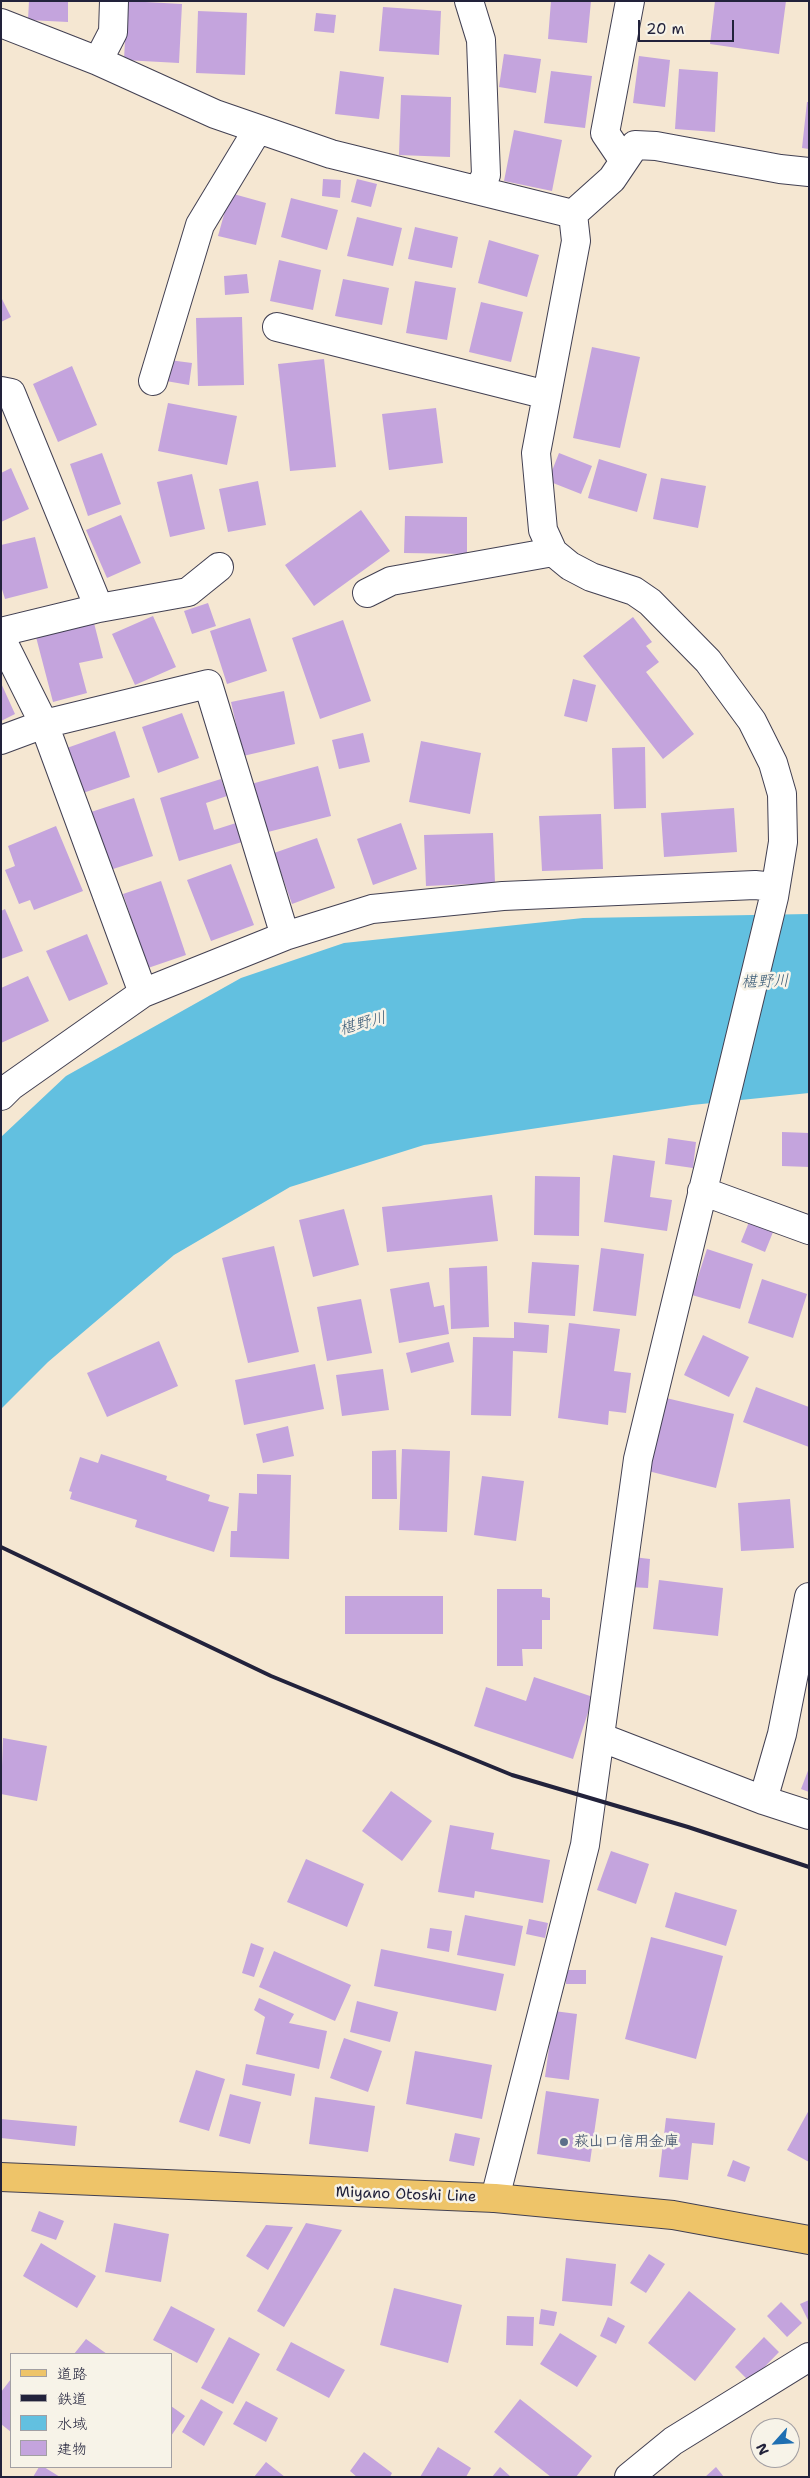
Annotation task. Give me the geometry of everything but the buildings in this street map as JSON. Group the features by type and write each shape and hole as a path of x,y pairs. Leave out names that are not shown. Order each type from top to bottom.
{"main road":[{"name":"Miyano Otoshi Line","path":"6,2181 495,2198 673,2216 809,2240"}],"street":[{"path":"98,61 113,32 114,1"},
{"path":"470,1 481,40 486,175 479,189"},
{"path":"624,161 605,134 630,1"},
{"path":"1,23 98,61 215,114 331,154 479,189 573,214"},
{"path":"153,381 200,225 258,129"},
{"path":"573,214 612,179 635,145 656,146 780,170 809,172"},
{"path":"495,2198 585,1845 638,1459 723,1108 784,842 782,794 773,763 752,721 708,661 650,602 634,591 591,578 570,566 553,552 543,530 536,453 576,241 573,214"},
{"path":"277,327 547,395"},
{"path":"1,391 12,392 99,608"},
{"path":"367,593 392,581 553,552"},
{"path":"1,632 99,608 188,592 219,567"},
{"path":"1,638 44,724 143,993"},
{"path":"1,740 44,724 208,684 285,936"},
{"path":"5,1082 143,993 285,936 372,908 503,896 756,885 774,892"},
{"path":"702,1191 809,1230"},
{"path":"764,1800 782,1734 809,1596"},
{"path":"600,1737 764,1800 809,1815"},
{"path":"629,2477 673,2441 809,2357"}],"water":[{"name":"椹野川","path":"809,914 809,1093 692,1105 424,1145 290,1187 174,1255 48,1362 1,1409 1,1137 66,1076 241,978 344,943 583,918"}],"railway":[{"path":"1,1547 271,1676 512,1775 688,1827 809,1867"}],"place":[{"name":"萩山口信用金庫","path":"564,2142"}]}
